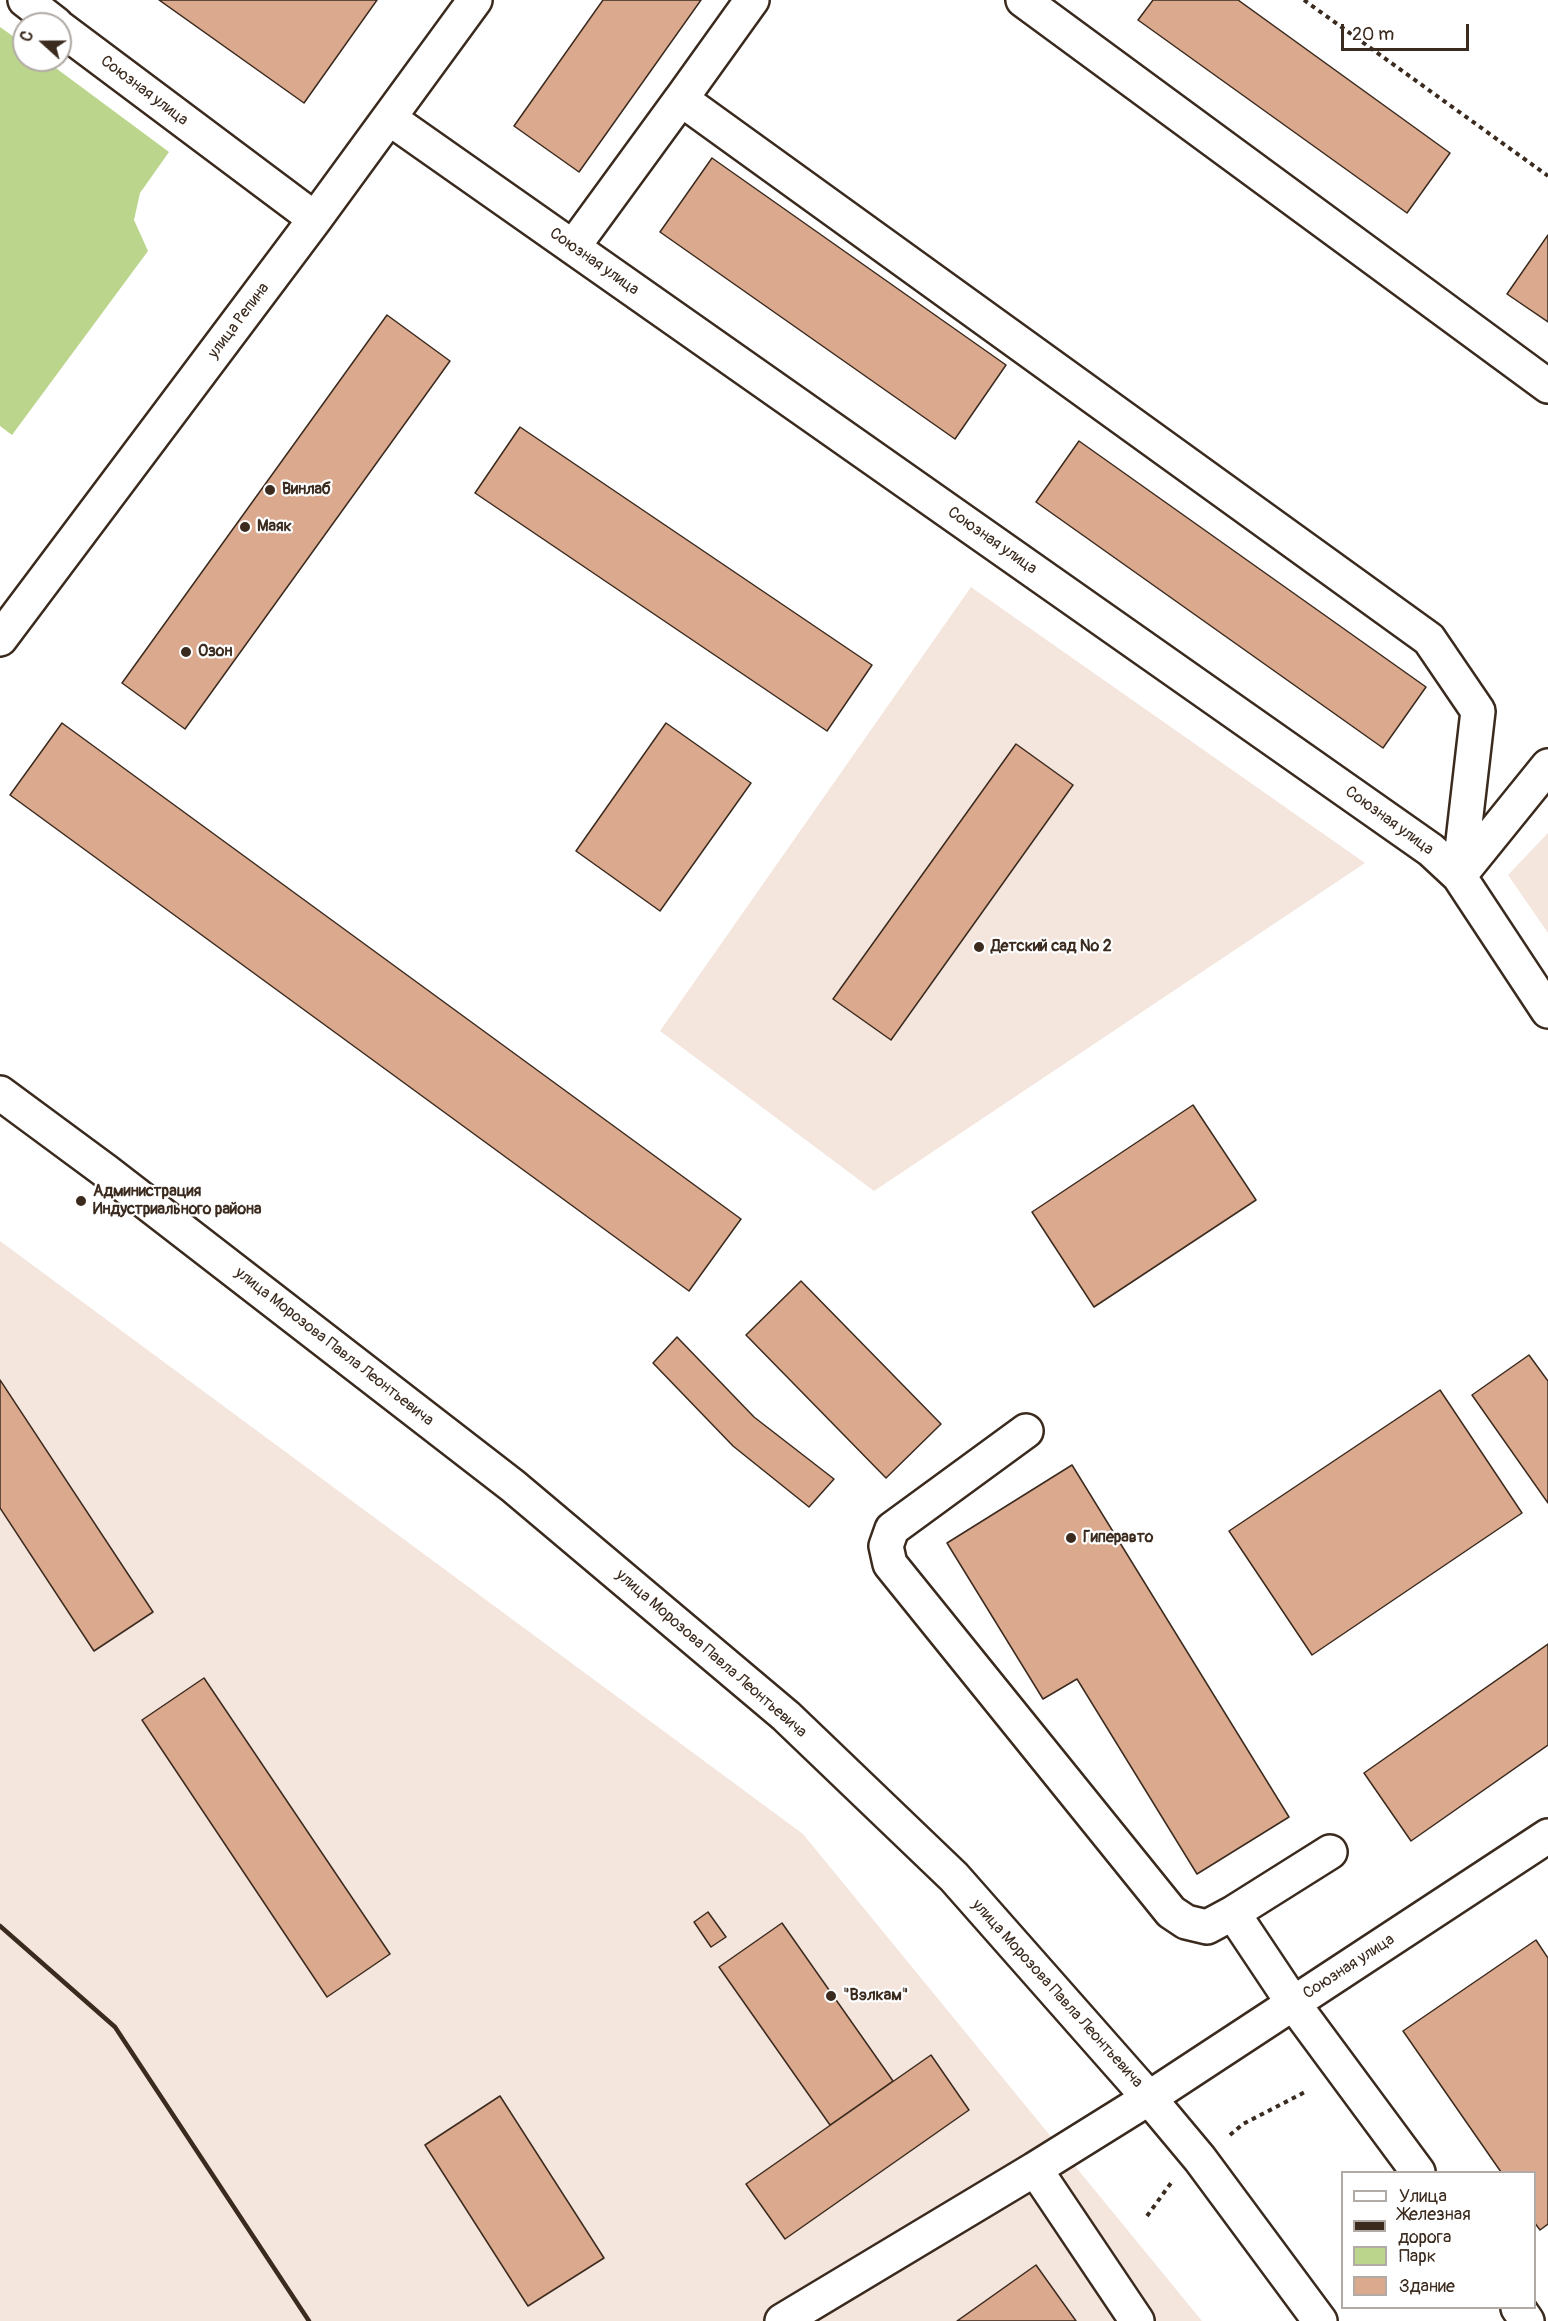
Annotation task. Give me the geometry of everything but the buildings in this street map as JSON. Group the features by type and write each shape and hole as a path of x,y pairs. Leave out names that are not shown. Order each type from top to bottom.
{"street":[{"path":"25,0 40,12"},
{"name":"улица Репина","path":"0,639 315,219 475,0"},
{"path":"573,247 752,0"},
{"path":"1023,0 1548,386"},
{"name":"Союзная улица","path":"72,36 315,219"},
{"path":"681,99 1429,639 1478,711 1458,876"},
{"name":"Союзная улица","path":"389,118 1431,850 1458,876 1548,1011"},
{"path":"1458,876 1548,766"},
{"name":"улица Морозова Павла Леонтьевича","path":"0,1093 107,1172 513,1486 786,1716 954,1877 1200,2159 1320,2321"},
{"path":"1026,1431 892,1529 886,1546 891,1564 1171,1911 1186,1922 1207,1928 1330,1852"},
{"name":"Союзная улица","path":"782,2321 1149,2098 1548,1836"},
{"path":"1233,1913 1293,2003 1417,2171"},
{"path":"1035,2169 1137,2321"}],"path":[{"path":"1304,0 1548,176"}],"shaded area":[{"name":"Детский сад № 2","path":"971,587 1365,863 874,1191 660,1031"},
{"path":"1548,833 1548,933 1508,875"},
{"path":"0,1241 803,1834 1202,2321 0,2321"}],"green space":[{"path":"0,27 12,36 12,72 61,72 169,152 140,193 134,220 148,251 12,435 0,426"}],"railway":[{"path":"0,1926 115,2027 309,2321"}],"place":[{"name":"Винлаб","path":"270,490"},
{"name":"Маяк","path":"245,527"},
{"name":"Озон","path":"186,652"},
{"name":"Детский сад № 2","path":"979,947"},
{"name":"Администрация Индустриального района","path":"81,1201"},
{"name":"Гиперавто","path":"1071,1538"},
{"name":"\"Вэлкам\"","path":"831,1996"}]}
